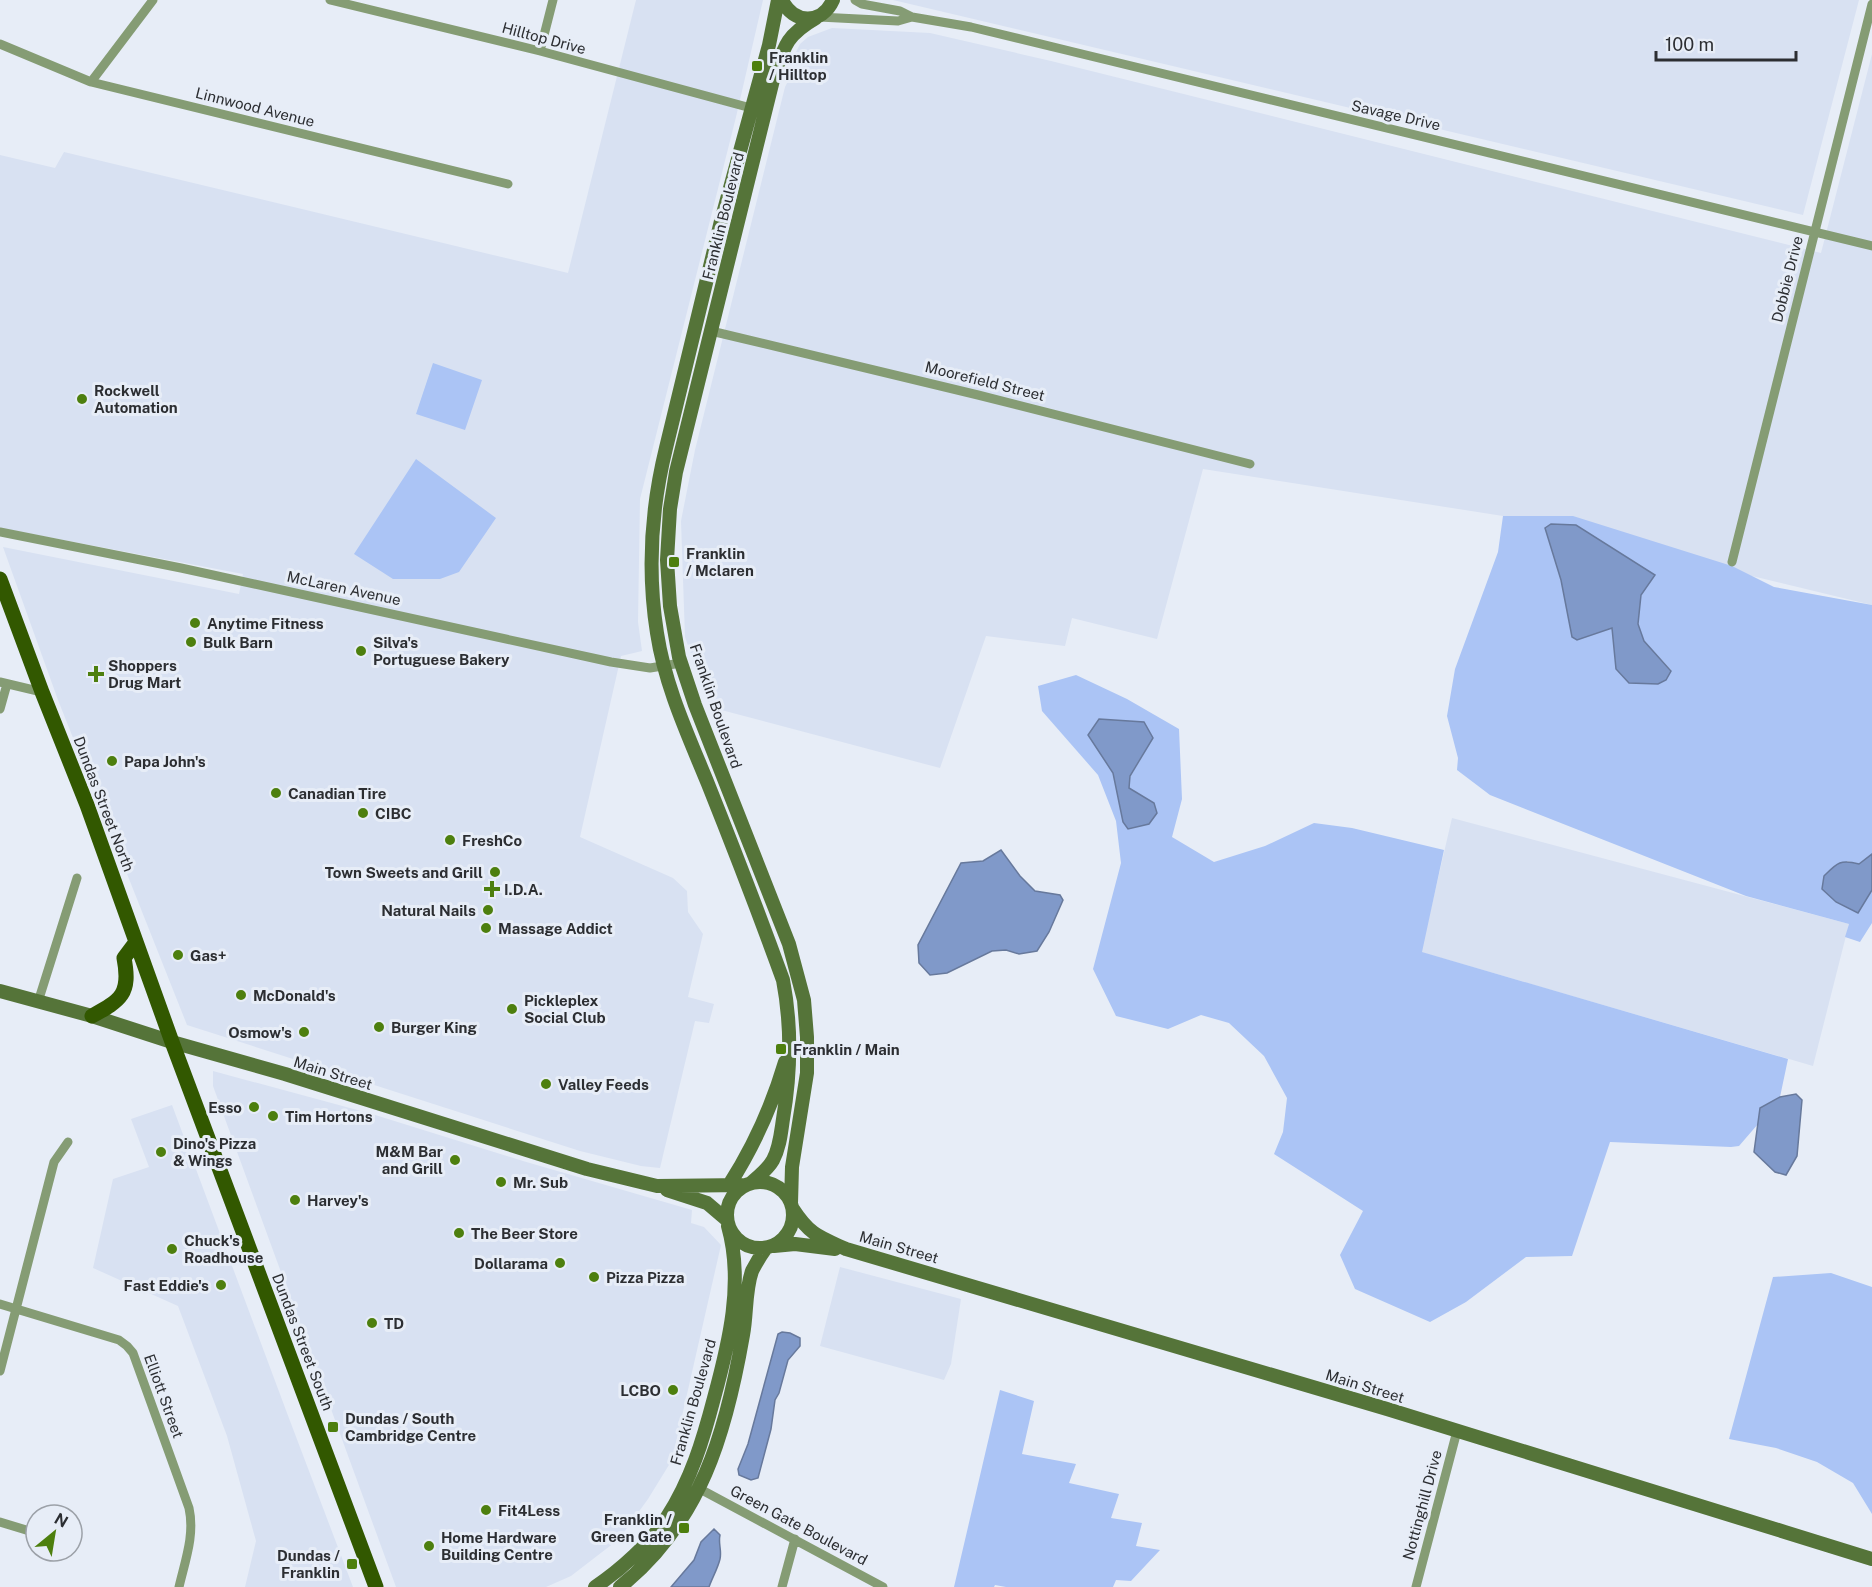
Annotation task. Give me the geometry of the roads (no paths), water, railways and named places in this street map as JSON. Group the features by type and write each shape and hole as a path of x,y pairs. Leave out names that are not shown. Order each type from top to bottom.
{"main road":[{"path":"780,0 793,15 801,18 817,17"},
{"name":"Franklin Boulevard","path":"748,1184 764,1172 777,1152 789,1084 788,1005 783,980 664,667 654,611 651,534 657,485 721,221 780,0"},
{"name":"Franklin Boulevard","path":"792,1206 792,1167 807,1072 804,1000 789,944 695,705 681,663 670,606 667,560 670,509 676,472 784,46 799,28 817,17 830,6 833,0"},
{"name":"Dundas Street North","path":"0,579 87,806 172,1042"},
{"path":"92,1016 122,996 127,981 124,958 136,942"},
{"name":"Main Street","path":"0,991 285,1074 586,1169 657,1186 707,1203 728,1223"},
{"name":"Dundas Street South","path":"172,1042 376,1587"},
{"path":"729,1185 774,1100 790,1043"},
{"path":"768,1182 776,1185 783,1190 792,1206 793,1218 787,1235 770,1247 748,1246 739,1241 728,1223 728,1207 731,1198 737,1190 748,1184 768,1182"},
{"name":"Main Street","path":"657,1186 748,1184"},
{"name":"Main Street","path":"792,1206 805,1227 846,1249 1457,1431 1872,1559"},
{"name":"Franklin Boulevard","path":"595,1587 634,1556 666,1519 698,1455 722,1368 733,1309 734,1257 728,1223"},
{"name":"Main Street","path":"770,1247 795,1244 846,1249"},
{"name":"Franklin Boulevard","path":"620,1587 645,1565 674,1533 700,1489 711,1464 729,1399 743,1334 750,1280 753,1270 770,1247"}],"street":[{"path":"91,82 153,0"},
{"name":"Hilltop Drive","path":"330,0 540,51 751,108"},
{"path":"540,51 553,0"},
{"name":"Savage Drive","path":"855,0 862,4 900,11 912,17 971,27 1872,246"},
{"path":"878,0 891,10"},
{"name":"Dobbie Drive","path":"1732,562 1872,4"},
{"name":"Savage Drive","path":"817,17 898,21 912,17"},
{"name":"Linnwood Avenue","path":"0,44 91,82 508,184"},
{"name":"Moorefield Street","path":"711,331 988,397 1250,465"},
{"name":"McLaren Avenue","path":"0,532 202,572 611,662 650,668 681,663"},
{"path":"0,709 4,683 42,692"},
{"path":"38,1002 77,878"},
{"path":"0,1371 54,1162 68,1142"},
{"name":"Elliott Street","path":"0,1304 118,1340 133,1353 192,1521 192,1532 179,1587"},
{"name":"Nottinghill Drive","path":"1416,1587 1457,1431"},
{"name":"Green Gate Boulevard","path":"700,1489 883,1587"},
{"path":"0,1522 24,1529"},
{"path":"782,1587 795,1539"}],"place":[{"name":"Franklin / Hilltop","path":"757,66"},
{"name":"Rockwell Automation","path":"82,399"},
{"name":"Franklin / Mclaren","path":"674,562"},
{"name":"Anytime Fitness","path":"195,623"},
{"name":"Bulk Barn","path":"191,642"},
{"name":"Silva's Portuguese Bakery","path":"361,651"},
{"name":"Shoppers Drug Mart","path":"96,674"},
{"name":"Papa John's","path":"112,761"},
{"name":"Canadian Tire","path":"276,793"},
{"name":"CIBC","path":"363,813"},
{"name":"FreshCo","path":"450,840"},
{"name":"Town Sweets and Grill","path":"495,872"},
{"name":"I.D.A.","path":"492,889"},
{"name":"Natural Nails","path":"488,910"},
{"name":"Massage Addict","path":"486,928"},
{"name":"Gas+","path":"178,955"},
{"name":"McDonald's","path":"241,995"},
{"name":"Pickleplex Social Club","path":"512,1009"},
{"name":"Burger King","path":"379,1027"},
{"name":"Osmow's","path":"304,1032"},
{"name":"Franklin / Main","path":"781,1049"},
{"name":"Valley Feeds","path":"546,1084"},
{"name":"Esso","path":"254,1107"},
{"name":"Tim Hortons","path":"273,1116"},
{"name":"Dino's Pizza & Wings","path":"161,1152"},
{"name":"M&M Bar and Grill","path":"455,1160"},
{"name":"Mr. Sub","path":"501,1182"},
{"name":"Harvey's","path":"295,1200"},
{"name":"The Beer Store","path":"459,1233"},
{"name":"Chuck's Roadhouse","path":"172,1249"},
{"name":"Dollarama","path":"560,1263"},
{"name":"Pizza Pizza","path":"594,1277"},
{"name":"Fast Eddie's","path":"221,1285"},
{"name":"TD","path":"372,1323"},
{"name":"LCBO","path":"673,1390"},
{"name":"Dundas / South Cambridge Centre","path":"333,1427"},
{"name":"Fit4Less","path":"486,1510"},
{"name":"Franklin / Green Gate","path":"684,1528"},
{"name":"Home Hardware Building Centre","path":"429,1546"},
{"name":"Dundas / Franklin","path":"352,1564"}]}
